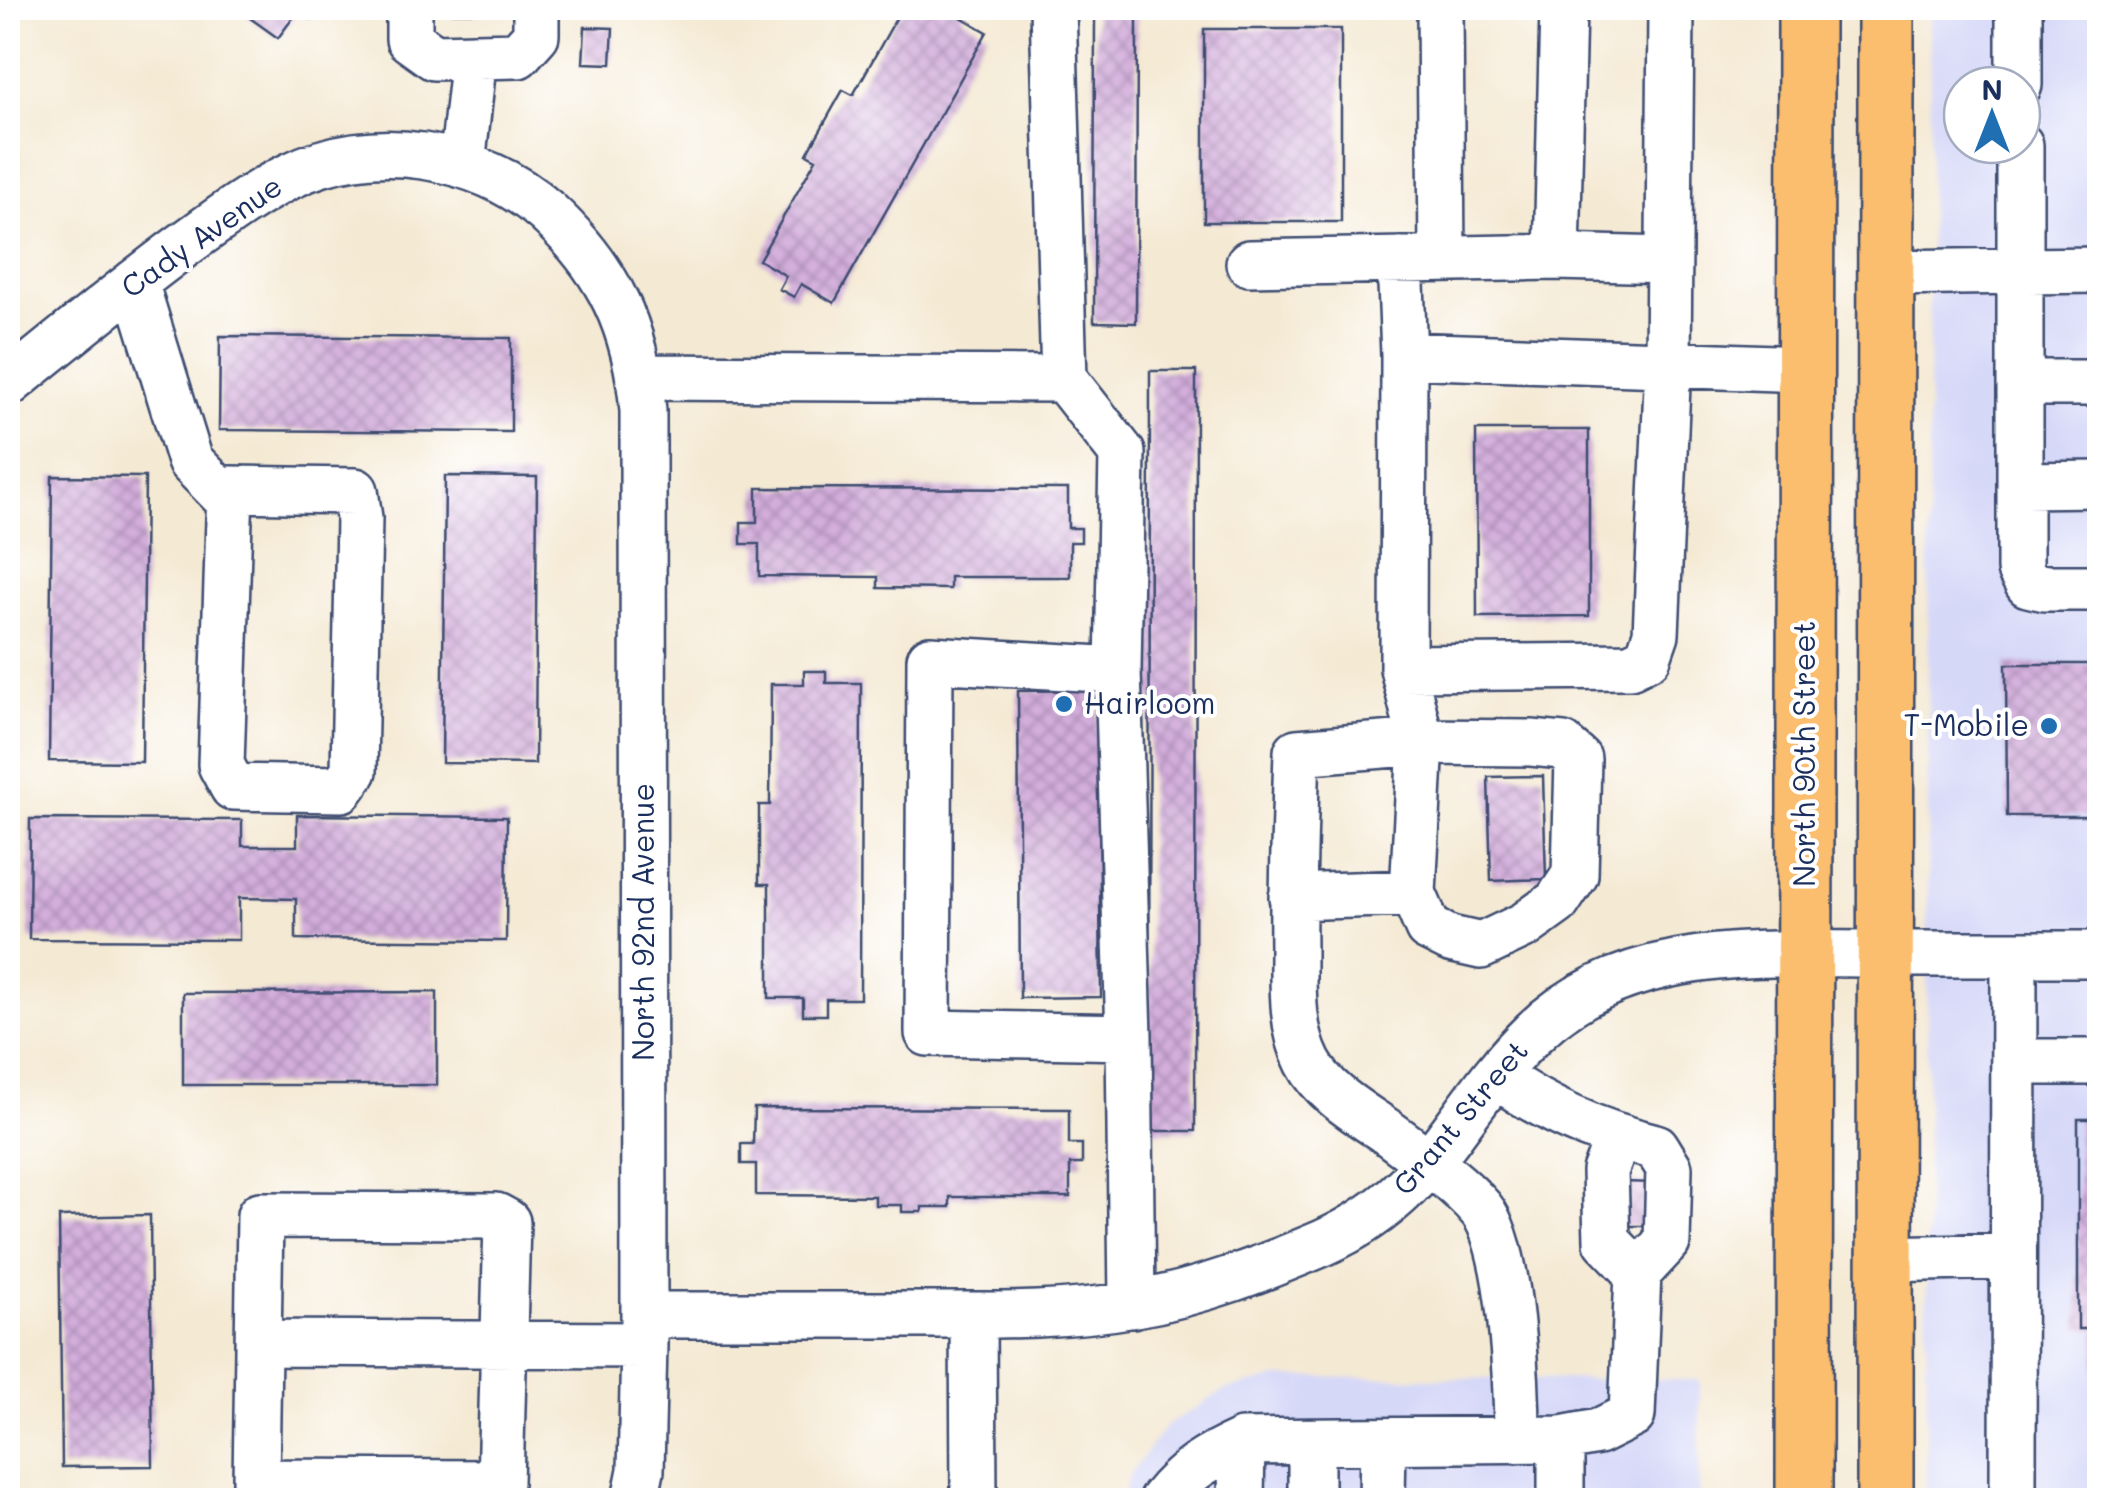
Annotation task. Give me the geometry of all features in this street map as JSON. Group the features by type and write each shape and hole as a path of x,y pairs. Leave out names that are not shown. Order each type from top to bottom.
{"main road":[{"name":"North 90th Street","path":"1804,1500 1806,8"},
{"path":"1885,1500 1886,8"}],"street":[{"path":"408,8 409,39 434,58 518,55 536,35 536,8"},
{"path":"1053,8 1064,379 1122,453 1118,670 1132,1305"},
{"path":"1440,8 1421,260 1404,355 1403,668 1421,742 1413,892 1428,928 1450,940 1482,946 1524,925 1557,902 1574,875 1578,760 1562,746 1421,742 1297,752 1292,898 1294,1005 1306,1059 1322,1084 1430,1164 1482,1210 1504,1282 1517,1382 1536,1440"},
{"path":"1557,258 1563,8"},
{"path":"1403,668 1630,666 1648,657 1656,634 1668,363 1671,8"},
{"path":"2018,8 2019,65"},
{"path":"462,165 474,56"},
{"name":"Cady Avenue","path":"8,384 224,215 292,175 371,154 423,155 462,165 501,180 533,200 577,240 615,295 637,361"},
{"path":"2020,165 2020,570 2028,584 2045,588 2100,588"},
{"path":"1249,263 1668,260"},
{"path":"1886,273 2100,270"},
{"path":"135,282 190,461 229,501 221,765 233,787 340,789 354,771 359,518 354,491 230,489 229,501"},
{"path":"1404,355 1806,369"},
{"path":"637,361 1064,379"},
{"name":"North 92nd Avenue","path":"636,1500 641,1470 644,1330 637,361"},
{"path":"2020,383 2100,383"},
{"path":"2020,485 2100,484"},
{"path":"1118,670 930,659 928,1033 1129,1038"},
{"path":"1292,898 1413,892"},
{"name":"Grant Street","path":"258,1343 504,1344 644,1330 1030,1315 1132,1305 1215,1284 1326,1242 1386,1206 1430,1164 1535,1030 1577,998 1622,976 1681,961 1804,954 2100,954"},
{"path":"2013,1500 2014,954"},
{"path":"2014,1062 2100,1062"},
{"path":"1496,1075 1531,1101 1618,1138 1656,1147 1669,1168 1667,1242 1638,1273 1632,1415 1598,1432 1536,1440"},
{"path":"1618,1138 1605,1170 1607,1241 1638,1273"},
{"path":"260,1215 496,1216 507,1222 504,1344 500,1483 256,1482 260,1215"},
{"path":"1885,1259 2013,1256"},
{"path":"972,1315 974,1500"},
{"path":"1162,1500 1182,1475 1242,1442 1561,1440 1562,1500"},
{"path":"1382,1441 1382,1500"},
{"path":"1241,1500 1242,1442"},
{"path":"1311,1442 1312,1500"}],"shaded area":[{"path":"1930,8 2099,8 2099,1500 1926,1500"},
{"path":"1283,1377 1700,1380 1699,1500 1121,1500 1129,1475 1167,1425 1227,1389"}],"building":[{"path":"236,8 318,8 310,19 298,11 278,38"},
{"path":"434,8 518,8 518,13 434,12"},
{"path":"902,8 966,8 961,17 987,32 834,303 801,284 794,297 779,289 786,276 759,260 816,159 807,154 843,90 853,95"},
{"path":"1095,8 1137,8 1136,323 1094,322"},
{"path":"585,27 613,28 611,64 583,63"},
{"path":"1204,29 1341,29 1341,222 1204,222"},
{"path":"220,336 511,338 511,432 219,430"},
{"path":"1150,371 1196,371 1195,1131 1149,1131"},
{"path":"1476,430 1589,430 1589,616 1477,617"},
{"path":"52,476 145,477 142,762 49,761"},
{"path":"445,476 537,477 535,764 442,763"},
{"path":"757,488 1068,489 1068,528 1081,528 1081,542 1070,542 1070,577 950,577 950,589 878,588 878,577 759,576 759,544 741,544 741,522 757,522"},
{"path":"2006,664 2100,664 2100,816 2007,816"},
{"path":"804,671 826,671 826,683 861,683 860,999 826,999 826,1015 803,1015 803,998 769,998 769,884 759,884 759,805 770,805 771,684 804,684"},
{"path":"1098,690 1101,997 1020,998 1018,691"},
{"path":"1543,776 1546,879 1491,881 1488,777"},
{"path":"297,815 507,817 506,941 296,939 296,899 239,898 239,940 29,939 30,819 242,820 242,846 297,846"},
{"path":"437,992 437,1085 183,1085 183,993"},
{"path":"754,1108 1069,1109 1069,1144 1082,1144 1082,1164 1070,1164 1070,1197 950,1197 950,1207 922,1207 922,1212 902,1212 902,1205 875,1205 875,1196 756,1195 756,1164 741,1164 741,1144 753,1144"},
{"path":"2078,1119 2100,1119 2100,1500 2096,1500 2095,1329 2078,1329"},
{"path":"1623,1182 1656,1183 1655,1226 1623,1226"},
{"path":"150,1215 153,1466 62,1467 59,1217"}],"place":[{"name":"Hairloom","path":"1064,704"},
{"name":"T-Mobile","path":"2049,726"}]}
